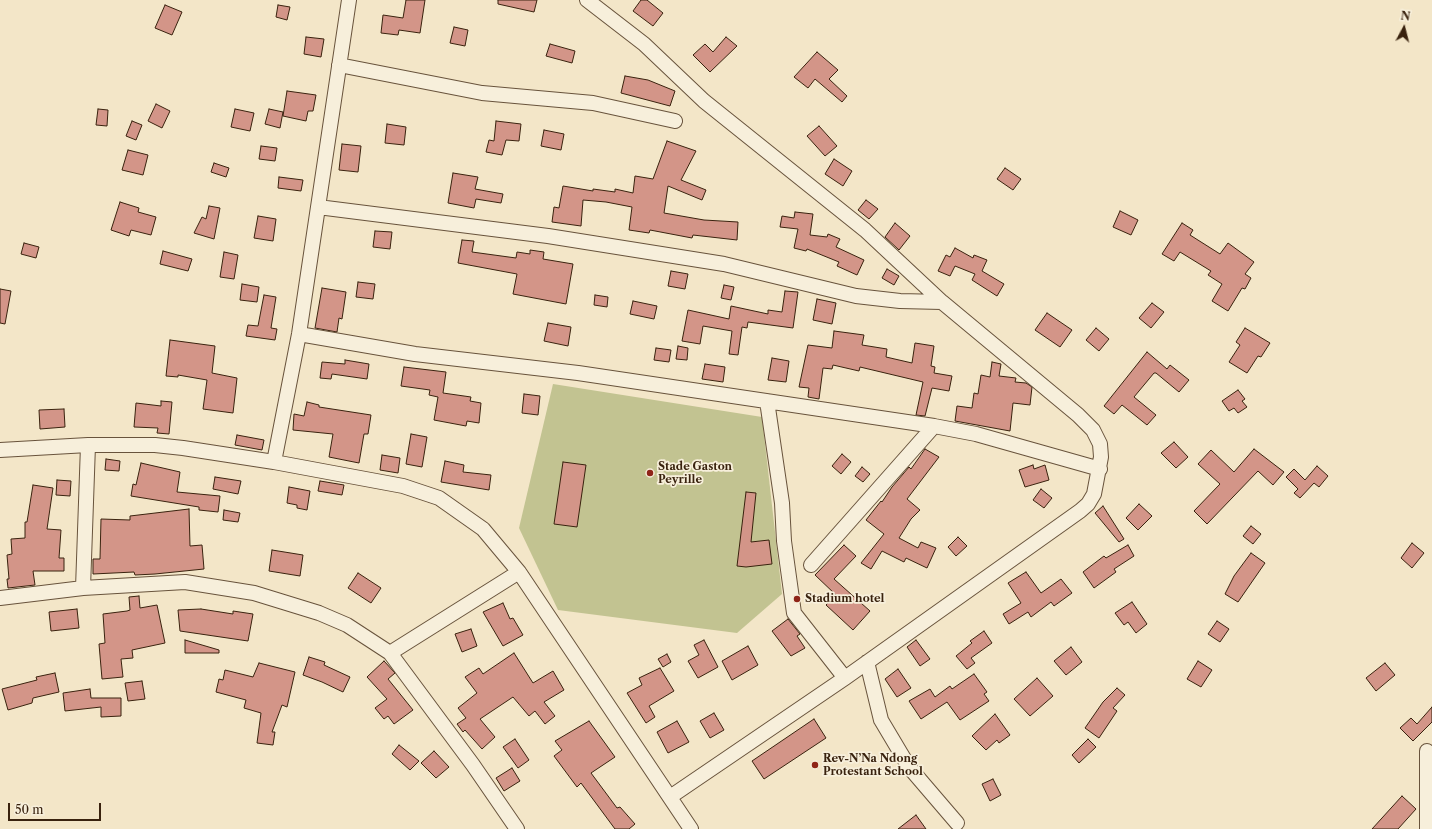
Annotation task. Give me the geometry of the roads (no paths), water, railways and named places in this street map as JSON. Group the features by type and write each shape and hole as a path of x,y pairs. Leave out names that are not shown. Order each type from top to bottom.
{"street":[{"path":"274,462 299,334 349,0"},
{"path":"587,0 644,44 704,101 865,230 942,302 1053,393 1093,430 1100,444 1102,458 1094,494 1088,504 1080,511 845,678 670,797"},
{"path":"339,65 482,93 593,103 675,121"},
{"path":"318,207 548,236 716,263 856,296 900,301 942,302"},
{"path":"299,334 415,354 578,373 934,426 976,434 1100,469"},
{"path":"767,401 782,502 784,541 794,613 845,678"},
{"path":"811,565 934,426"},
{"path":"83,588 88,445"},
{"path":"0,450 88,445 155,445 274,462 403,486 439,498 483,529 519,572 691,829"},
{"path":"390,653 519,572"},
{"path":"0,598 83,588 185,582 254,593 319,613 346,625 368,637 390,653 473,765 517,829"},
{"path":"867,662 881,720 909,767 957,823"},
{"path":"1427,750 1427,829"}],"place":[{"name":"Stade Gaston Peyrille","path":"650,473"},
{"name":"Stadium hotel","path":"797,599"},
{"name":"Rev-N’Na Ndong Protestant School","path":"815,765"}]}
